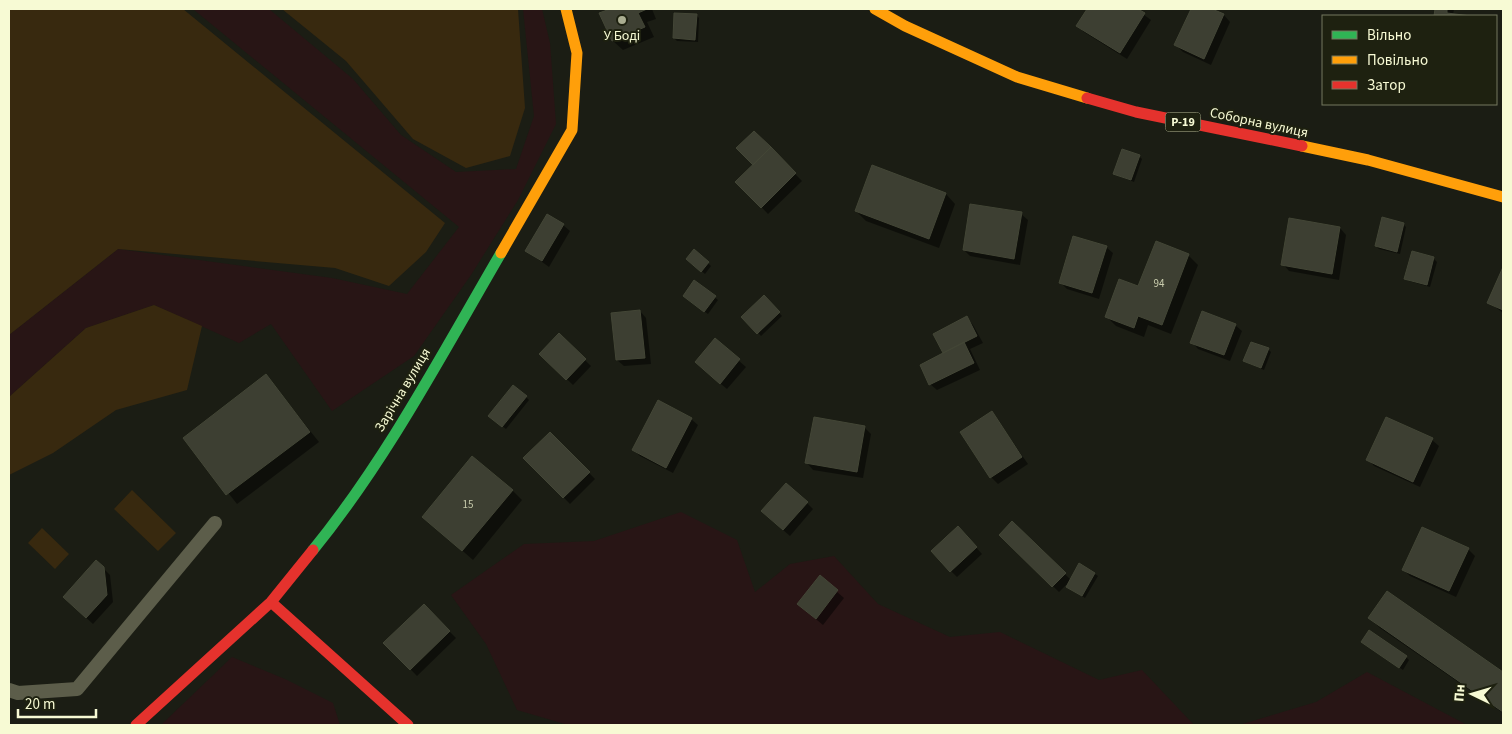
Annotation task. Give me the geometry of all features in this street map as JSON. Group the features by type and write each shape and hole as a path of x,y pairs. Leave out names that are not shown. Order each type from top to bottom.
{"street":[{"name":"Зарічна вулиця","path":"136,725 271,602 349,504 418,396 572,130 577,53 566,9"},
{"name":"Соборна вулиця","path":"875,9 906,26 1017,77 1118,107 1368,160 1503,197"},
{"path":"271,602 408,725"}],"lane":[{"path":"9,690 18,693 76,689 215,523"}],"shaded area":[{"path":"9,9 183,9 445,223 426,252 389,286 335,268 118,249 9,335"},
{"path":"193,9 269,9 353,79 401,135 456,172 516,169 534,116 523,9 542,9 550,43 556,124 518,200 471,275 414,356 332,411 271,324 239,343 154,305 86,328 9,397 9,335 118,249 332,278 407,294 459,227"},
{"path":"282,9 518,9 525,108 510,156 466,168 413,139 346,61"},
{"path":"154,305 202,326 187,390 116,410 53,453 9,475 9,397 86,328"},
{"path":"132,490 176,533 158,551 114,509"},
{"path":"681,512 737,540 755,592 790,564 834,556 878,604 950,637 1000,632 1099,680 1142,670 1194,725 568,725 517,710 486,644 451,595 524,544 594,541"},
{"path":"42,528 69,554 55,569 28,543"},
{"path":"232,657 285,679 333,703 340,725 161,725"},
{"path":"1367,672 1467,725 1239,725 1316,702"}],"building":[{"name":"У Боді","path":"610,9 647,9 638,13 645,27 612,41 599,13"},
{"path":"1087,9 1138,9 1145,13 1120,53 1076,26"},
{"path":"1191,9 1212,9 1224,14 1204,59 1174,45"},
{"path":"1435,9 1447,9 1447,13 1463,15 1434,15"},
{"path":"674,13 697,14 695,40 673,38"},
{"path":"754,131 771,147 753,165 736,148"},
{"path":"771,147 796,173 761,208 735,182"},
{"path":"1122,149 1140,155 1131,180 1113,174"},
{"path":"872,165 946,193 929,239 855,211"},
{"path":"970,204 1022,212 1014,259 963,250"},
{"path":"547,214 564,224 542,261 525,251"},
{"path":"1382,217 1404,223 1397,252 1375,246"},
{"path":"1289,218 1340,227 1332,274 1281,265"},
{"path":"1073,236 1107,246 1092,293 1059,283"},
{"path":"1156,241 1189,254 1162,325 1138,316 1134,328 1105,317 1119,279 1138,286"},
{"path":"694,249 709,262 701,272 686,259"},
{"path":"1412,251 1434,257 1427,285 1404,279"},
{"path":"1503,267 1503,310 1487,303"},
{"path":"694,280 716,296 704,312 683,296"},
{"path":"764,295 780,312 757,334 741,317"},
{"path":"640,310 645,358 616,360 611,313"},
{"path":"1202,311 1236,324 1224,355 1190,343"},
{"path":"967,316 977,336 943,353 933,334"},
{"path":"559,333 586,359 566,380 539,354"},
{"path":"715,338 740,359 720,384 695,362"},
{"path":"964,342 974,363 929,385 920,365"},
{"path":"1251,342 1269,348 1261,368 1243,361"},
{"path":"266,374 310,432 226,495 183,438"},
{"path":"513,385 527,396 502,427 488,416"},
{"path":"658,400 692,418 666,468 632,450"},
{"path":"992,411 1022,457 990,478 960,432"},
{"path":"814,417 865,426 857,472 805,463"},
{"path":"1386,417 1433,438 1413,482 1366,460"},
{"path":"550,432 590,472 563,498 523,458"},
{"path":"472,456 513,490 462,551 422,517"},
{"path":"786,483 808,502 783,530 761,511"},
{"path":"1012,521 1066,573 1052,587 999,535"},
{"path":"958,526 977,547 950,572 931,551"},
{"path":"1422,527 1469,548 1449,591 1402,570"},
{"path":"96,560 104,567 107,595 86,618 63,597"},
{"path":"1079,563 1095,573 1082,596 1066,587"},
{"path":"820,575 838,590 816,619 797,604"},
{"path":"1387,591 1503,672 1503,712 1368,618"},
{"path":"424,604 450,631 410,670 383,643"},
{"path":"1369,630 1407,656 1399,668 1361,642"}],"traffic: fast":[{"path":"313,550 340,515 389,443 501,253"}],"traffic: slow":[{"path":"501,253 572,130 577,53 566,9"},
{"path":"875,9 905,26 1017,77 1087,98"},
{"path":"1302,146 1368,160 1503,197"}],"traffic: jam":[{"path":"1087,98 1136,112 1302,146"},
{"path":"136,725 271,602 313,550"},
{"path":"271,602 408,725"}],"place":[{"name":"У Боді","path":"622,20"}]}
